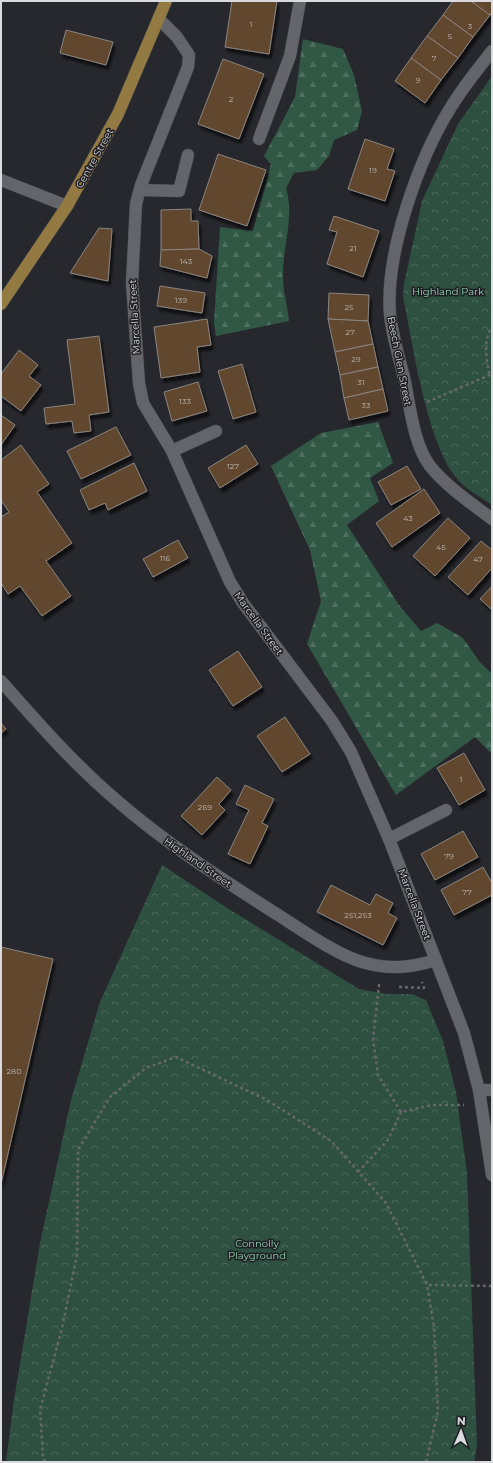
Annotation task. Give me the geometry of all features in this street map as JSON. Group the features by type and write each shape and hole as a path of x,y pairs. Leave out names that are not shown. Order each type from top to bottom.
{"main road":[{"name":"Centre Street","path":"1,304 68,206 118,114 166,1"}],"street":[{"path":"260,139 290,56 300,1"},
{"name":"Marcella Street","path":"159,19 177,37 189,55 188,67 140,190 136,204 132,283 138,383 143,403 172,450 230,582 243,603 344,739 351,752 389,839 464,1033 482,1105 492,1175"},
{"name":"Beech Glen Street","path":"492,51 451,107 439,130 407,205 394,252 390,291 390,314 410,410 421,448 430,465 459,494 492,519"},
{"path":"140,190 179,191 188,155"},
{"path":"1,180 68,206"},
{"path":"172,450 216,431"},
{"name":"Highland Street","path":"1,681 54,740 94,780 157,833 203,866 325,944 361,962 386,967 417,966 436,960"},
{"path":"389,839 446,810"},
{"path":"479,1090 492,1090"}],"path":[{"path":"410,410 490,374 485,348 486,338 492,327"},
{"path":"394,986 424,988 417,966"},
{"path":"386,986 379,985 372,1039 378,1075 401,1112"},
{"path":"45,1462 43,1456 40,1410 62,1328 77,1255 78,1150 110,1096 146,1068 176,1057 267,1100 332,1141 386,1202 427,1285 434,1327 438,1411 426,1462"},
{"path":"401,1112 432,1105 482,1105"},
{"path":"358,1172 388,1140 401,1112"},
{"path":"427,1285 492,1286"}],"green space":[{"path":"303,39 343,49 354,75 362,111 357,130 334,140 329,156 317,170 294,173 286,188 289,221 283,278 289,321 216,336 214,322 220,227 253,231 271,164 264,156 295,97"},
{"name":"Highland Park","path":"492,76 492,505 460,482 448,466 439,445 430,421 423,394 403,297 404,284 422,201 458,124"},
{"path":"378,422 393,463 370,478 379,501 347,525 399,605 421,631 437,623 463,638 479,661 492,674 492,754 475,737 396,795 307,644 321,601 310,550 271,466 321,433"},
{"name":"Connolly Playground","path":"162,865 224,906 359,989 386,994 412,994 426,1000 443,1041 456,1092 467,1173 477,1445 474,1462 6,1462 14,1400 40,1243 71,1100 100,1002"}],"building":[{"path":"232,1 277,1 269,54 225,47"},
{"path":"453,1 471,1 490,15 473,37 443,15"},
{"path":"471,1 492,1 492,11 490,15"},
{"path":"443,15 473,37 458,58 427,36"},
{"path":"66,30 113,42 106,65 60,53"},
{"path":"427,36 458,58 441,80 411,58"},
{"path":"411,58 441,80 425,103 395,81"},
{"path":"223,59 264,74 239,139 198,124"},
{"path":"365,139 394,149 387,169 395,171 385,201 348,189"},
{"path":"218,154 266,170 247,226 199,210"},
{"path":"191,209 191,221 198,221 199,249 161,250 161,210"},
{"path":"334,216 379,231 363,277 327,264 337,232 329,230"},
{"path":"99,228 112,229 108,281 70,273"},
{"path":"199,249 212,256 207,278 160,266 161,250"},
{"path":"160,286 205,293 202,313 157,306"},
{"path":"329,293 369,295 368,321 328,319"},
{"path":"207,319 211,345 197,347 200,372 161,378 154,327"},
{"path":"328,319 368,321 373,344 335,352"},
{"path":"99,336 109,412 89,415 91,431 74,433 72,421 46,424 44,408 75,404 67,340"},
{"path":"373,344 378,367 340,375 335,352"},
{"path":"19,350 38,365 29,376 41,385 21,411 1,396 1,374"},
{"path":"242,364 256,412 233,419 218,371"},
{"path":"378,367 383,389 344,398 340,375"},
{"path":"198,382 207,411 172,421 164,392"},
{"path":"383,389 388,411 349,420 344,398"},
{"path":"1,415 15,425 1,445"},
{"path":"116,427 131,455 81,479 67,451"},
{"path":"21,445 49,484 37,492 72,543 46,561 71,596 42,616 20,586 8,594 1,583 1,517 9,512 1,500 1,460"},
{"path":"246,445 258,464 220,488 208,468"},
{"path":"134,463 147,491 108,510 105,503 89,510 80,490"},
{"path":"407,466 421,489 391,505 378,482"},
{"path":"424,489 440,513 392,547 376,523"},
{"path":"448,518 470,538 435,576 413,556"},
{"path":"178,540 188,558 153,577 143,559"},
{"path":"481,541 492,550 492,568 468,595 448,577"},
{"path":"492,586 492,610 480,599"},
{"path":"238,651 262,687 233,706 209,670"},
{"path":"285,717 310,754 282,772 257,736"},
{"path":"1,723 6,729 1,733"},
{"path":"464,753 485,790 459,805 437,768"},
{"path":"217,777 231,790 219,804 225,810 202,835 181,816"},
{"path":"245,785 274,799 262,823 268,826 250,864 228,854 249,810 236,804"},
{"path":"463,831 478,857 435,880 421,854"},
{"path":"483,867 492,883 492,895 454,915 441,890"},
{"path":"331,885 370,905 376,894 393,903 388,913 397,918 383,945 317,912"},
{"path":"1,947 53,959 1,1184"}]}
